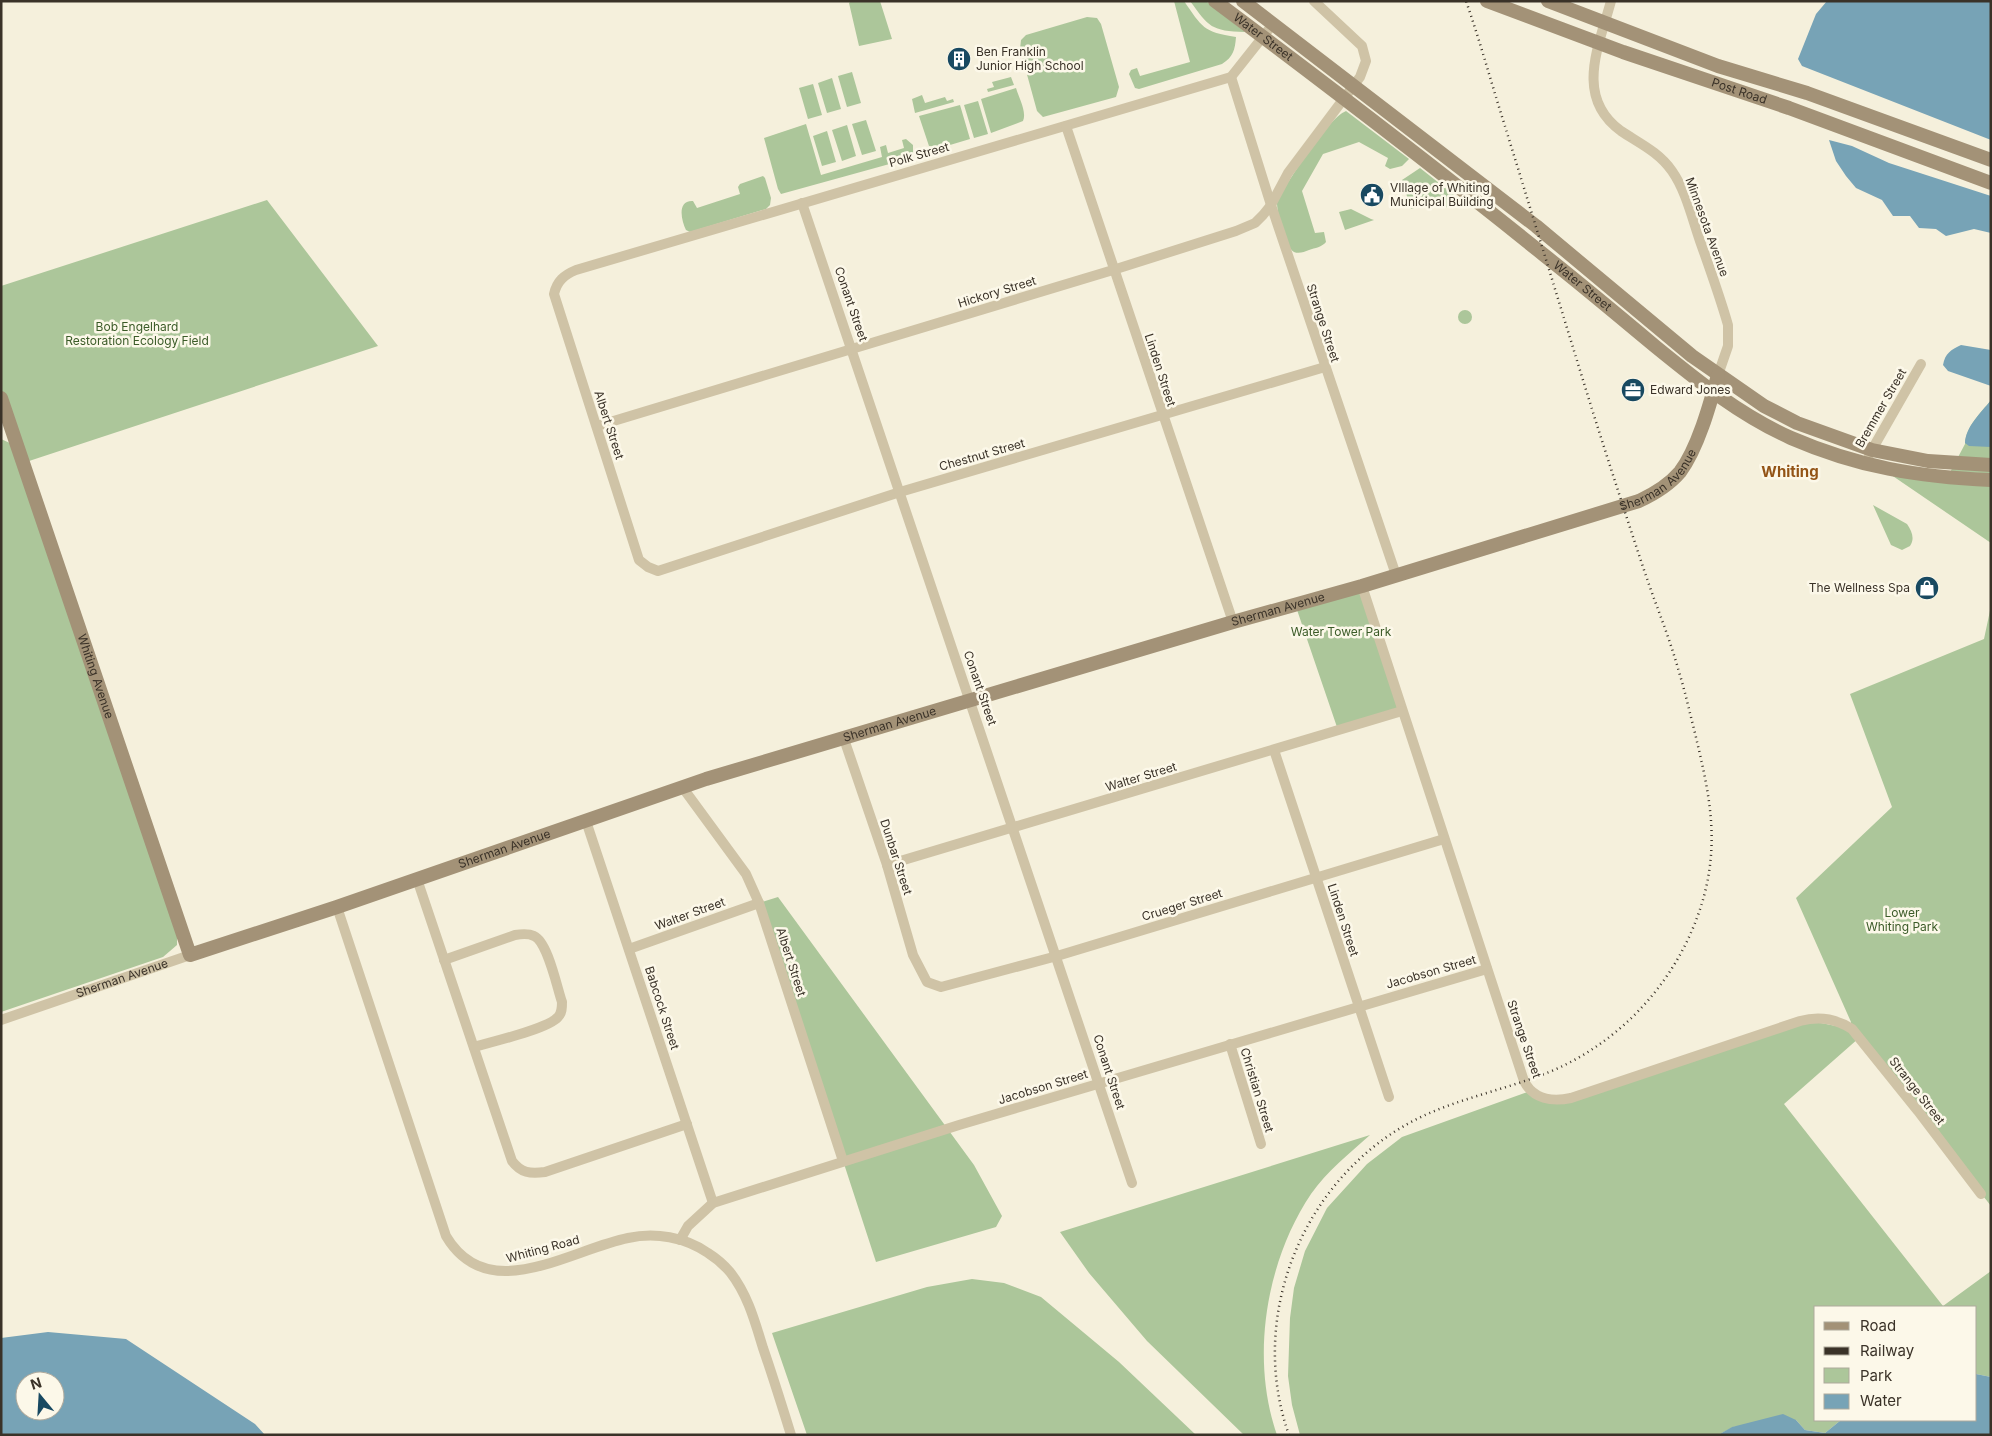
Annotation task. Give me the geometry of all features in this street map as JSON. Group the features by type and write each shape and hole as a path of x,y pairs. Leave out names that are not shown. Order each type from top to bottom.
{"main road":[{"name":"Water Street","path":"1215,1 1344,98 1545,256 1713,394 1756,420 1791,438 1864,464 1905,473 1947,478 1991,480"},
{"name":"Water Street","path":"1243,1 1536,226 1718,376 1764,406 1797,423 1872,450 1928,460 1991,465"},
{"name":"Post Road","path":"1487,1 1789,108 1991,183"},
{"name":"Post Road","path":"1548,1 1718,66 1826,100 1991,160"},
{"name":"Sherman Avenue","path":"190,955 337,907 683,788 1232,622 1362,586 1650,496 1672,480 1684,464 1707,413 1718,376"},
{"name":"Whiting Avenue","path":"1,398 190,955"}],"street":[{"name":"Hickory Street","path":"597,426 1113,270 1236,231 1255,223 1271,205 1288,173 1354,85 1365,65 1364,50 1314,1"},
{"name":"Minnesota Avenue","path":"1611,1 1593,66 1592,82 1605,114 1614,125 1653,151 1666,164 1677,180 1691,213 1725,315 1729,333 1726,354 1718,376"},
{"path":"1231,77 1273,24"},
{"name":"Polk Street","path":"556,287 563,276 576,270 1231,77"},
{"name":"Strange Street","path":"1231,77 1271,205 1396,575"},
{"name":"Linden Street","path":"1066,126 1232,622"},
{"name":"Conant Street","path":"802,202 1100,1083 1132,1183"},
{"name":"Albert Street","path":"556,287 554,294 557,304 639,560 648,567"},
{"name":"Bremmer Street","path":"1864,464 1921,364"},
{"name":"Chestnut Street","path":"648,567 658,571 900,492 1325,367"},
{"name":"Strange Street","path":"1362,586 1524,1081 1530,1091 1547,1099 1563,1100 1806,1020 1830,1019 1843,1024 1855,1033 1918,1110 1982,1194"},
{"name":"Walter Street","path":"887,865 1402,711"},
{"name":"Dunbar Street","path":"844,739 887,865 913,955 927,982"},
{"name":"Linden Street","path":"1274,750 1389,1097"},
{"name":"Albert Street","path":"683,788 746,874 759,903 843,1161"},
{"name":"Babcock Street","path":"586,821 712,1203"},
{"name":"Crueger Street","path":"927,982 941,988 954,985 1057,956 1444,839"},
{"path":"417,879 512,1161 518,1169 525,1173 544,1172 687,1124"},
{"name":"Walter Street","path":"629,949 759,903"},
{"name":"Whiting Road","path":"337,907 446,1236 459,1253 476,1266 486,1270 506,1272 525,1269 628,1238 651,1236 680,1240 701,1248 728,1270 740,1287 752,1315 792,1435"},
{"path":"444,960 515,935 524,934 533,935 545,950 562,1002 562,1011 559,1016 543,1026 474,1047"},
{"name":"Sherman Avenue","path":"1,1020 190,955"},
{"name":"Jacobson Street","path":"680,1240 688,1226 712,1203 1100,1083 1487,969"},
{"name":"Christian Street","path":"1230,1044 1261,1144"}],"green space":[{"path":"851,1 880,1 892,39 859,46 849,3"},
{"path":"1174,1 1184,1 1204,27 1216,33 1236,37 1233,53 1222,64 1139,89 1135,88 1129,74 1131,70 1137,68 1140,76 1190,62"},
{"path":"1190,1 1206,1 1245,32 1218,29 1212,26 1202,17"},
{"path":"1087,17 1097,18 1101,24 1119,87 1116,97 1043,117 1037,111 1020,49 1021,40 1026,35"},
{"path":"852,72 861,103 847,107 838,76"},
{"path":"1011,77 1014,85 988,92 987,89 994,87 992,82"},
{"path":"832,78 841,109 827,113 818,83"},
{"path":"813,84 822,115 808,119 799,88"},
{"path":"1016,88 1023,109 1023,121 991,133 981,99"},
{"path":"922,95 925,103 945,97 947,101 953,99 954,102 915,113 912,99"},
{"path":"978,101 988,134 974,138 964,105"},
{"path":"960,105 970,139 940,148 929,146 919,116"},
{"path":"1346,111 1409,159 1402,166 1390,169 1385,166 1388,158 1359,142 1323,154 1302,191 1315,233 1324,232 1326,242 1303,252 1294,252 1287,243 1282,228 1277,200 1319,138 1338,116"},
{"path":"866,120 876,151 862,155 852,124"},
{"path":"806,124 821,175 882,157 880,147 886,145 888,153 904,148 902,140 906,139 913,145 913,155 904,160 781,194 764,138"},
{"path":"847,125 856,156 842,161 832,130"},
{"path":"827,131 836,162 822,166 813,136"},
{"path":"1420,168 1458,198 1454,203 1445,208 1442,200 1411,209 1402,180"},
{"path":"763,176 771,198 770,205 766,209 690,232 686,230 682,216 684,204 693,201 697,208 740,194 738,187 740,184"},
{"name":"Bob Engelhard Restoration Ecology Field","path":"267,200 378,346 23,463 1,398 1,286"},
{"path":"1351,209 1374,220 1345,230 1339,212"},
{"path":"1465,310 1470,312 1472,317 1470,322 1465,324 1460,322 1458,317 1460,312"},
{"path":"1991,400 1991,543 1881,468 1947,478 1965,444 1968,431"},
{"path":"1,439 12,444 177,934 177,945 163,957 1,1012"},
{"path":"1873,505 1907,524 1912,535 1910,546 1902,550 1891,545"},
{"name":"Water Tower Park","path":"1362,586 1402,711 1338,730 1295,604"},
{"name":"Lower Whiting Park","path":"1991,606 1991,1206 1859,1038 1784,1104 1943,1306 1814,1306 1814,1421 1840,1421 1825,1433 1805,1430 1796,1420 1733,1427 1718,1435 1300,1435 1292,1405 1288,1376 1290,1318 1294,1288 1305,1251 1327,1208 1367,1164 1402,1137 1530,1091 1554,1100 1806,1020 1851,1029 1851,1022 1796,898 1892,807 1850,694 1984,639"},
{"path":"778,897 974,1165 1002,1216 996,1227 876,1262 759,903"},
{"path":"1370,1135 1317,1186 1296,1220 1283,1249 1273,1279 1264,1343 1269,1405 1277,1435 1244,1435 1147,1341 1089,1273 1060,1232"},
{"path":"1991,1271 1991,1377 1977,1374 1977,1306 1943,1306"},
{"path":"972,1279 1004,1283 1041,1297 1119,1362 1196,1435 807,1435 772,1333 927,1287"}],"water":[{"path":"1827,1 1991,1 1991,140 1802,66 1798,59 1816,14"},
{"path":"1829,140 1852,146 1889,163 1991,196 1991,233 1974,229 1946,236 1936,229 1919,228 1910,216 1893,216 1882,200 1856,188 1836,161"},
{"path":"1961,345 1991,350 1991,386 1948,371 1943,365 1949,352"},
{"path":"1991,400 1991,447 1969,446 1965,443 1968,431"},
{"path":"48,1332 126,1339 255,1424 265,1435 1,1435 1,1338"},
{"path":"1977,1374 1991,1377 1991,1435 1718,1435 1732,1427 1783,1414 1796,1420 1805,1430 1825,1433 1840,1421 1977,1421"}],"railway":[{"path":"1289,1435 1278,1390 1275,1345 1280,1300 1293,1256 1313,1216 1340,1179 1373,1148 1411,1122 1464,1100 1554,1070 1581,1056 1605,1040 1628,1021 1649,1000 1667,976 1682,951 1695,924 1709,874 1712,832 1708,792 1683,686 1598,427 1466,1"}],"place":[{"name":"Ben Franklin Junior High School","path":"959,59"},
{"name":"VIllage of Whiting Municipal Building","path":"1372,195"},
{"name":"Edward Jones","path":"1633,390"},
{"name":"The Wellness Spa","path":"1927,588"}],"district":[{"name":"Whiting","path":"1790,472"}]}
